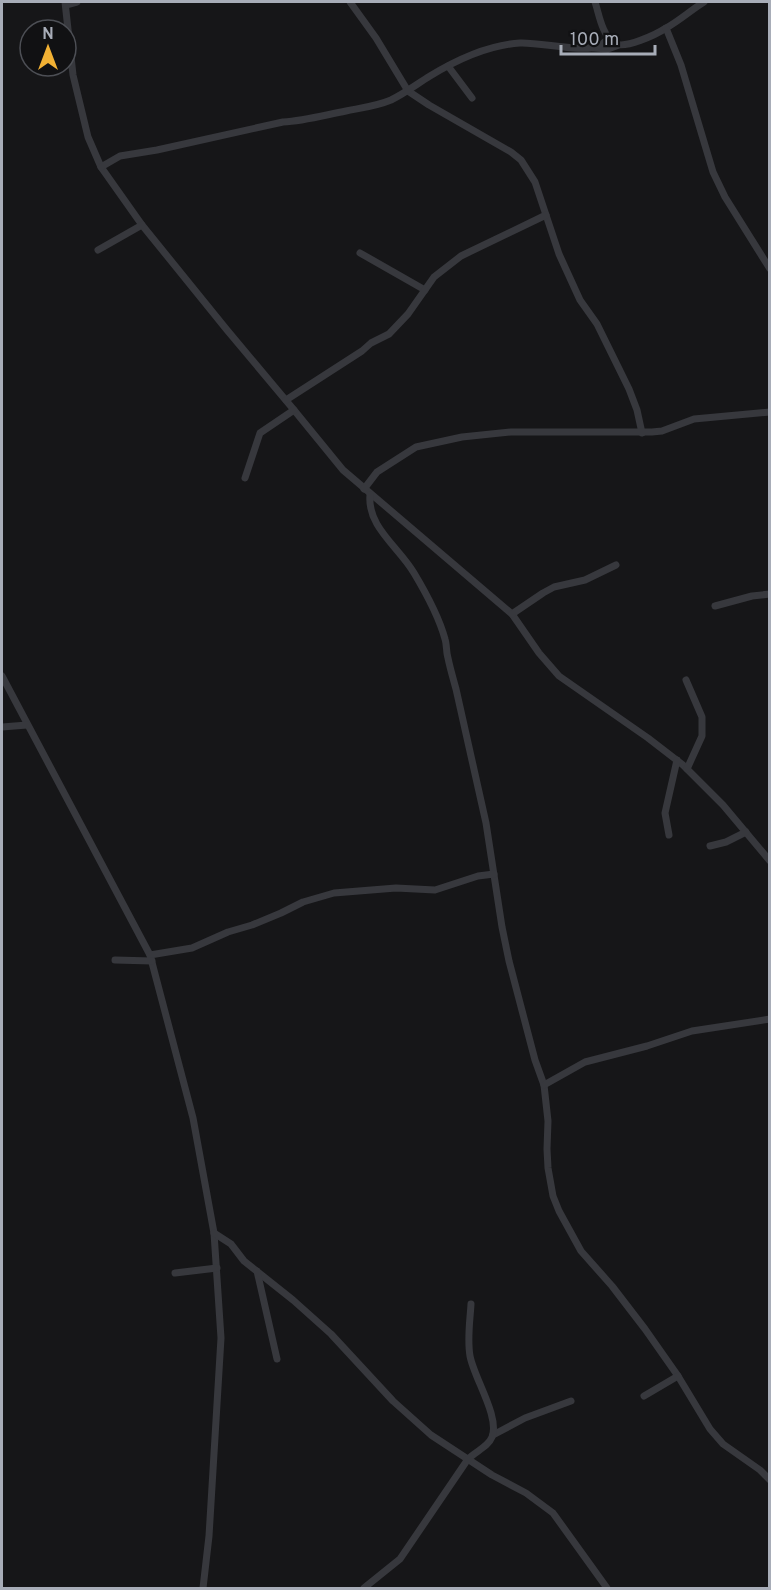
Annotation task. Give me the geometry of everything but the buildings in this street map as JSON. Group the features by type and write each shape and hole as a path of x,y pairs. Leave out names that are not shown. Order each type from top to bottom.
{"street":[{"path":"77,2 66,4 73,75 88,137 101,167 142,225 343,471 512,614 539,653 559,676 648,738 687,769 723,805 770,861"},
{"path":"350,2 376,38 408,91 521,160 535,182 559,254 580,300 603,336 629,389 642,433"},
{"path":"595,2 609,37 613,43 619,45"},
{"path":"101,167 120,156 283,122 302,121 391,100 448,66 487,49 511,44 608,49 628,44 666,28 704,2"},
{"path":"666,28 681,65 713,172 725,197 770,269"},
{"path":"594,48 604,43 609,37"},
{"path":"448,66 472,98"},
{"path":"286,400 371,343 389,334 408,314 434,277 461,256 546,215"},
{"path":"98,250 142,225"},
{"path":"360,253 425,290"},
{"path":"245,478 260,433 294,410"},
{"path":"364,489 377,472 416,447 451,440 511,432 642,433 662,431 694,419 770,412"},
{"path":"370,495 370,511 384,534 413,571 442,629 486,823 509,961 544,1085 548,1109 547,1149 550,1183 559,1210 581,1251 645,1329 678,1376 710,1429 723,1444 760,1470 770,1480"},
{"path":"512,614 554,587 585,580 616,566"},
{"path":"715,606 752,596 770,594"},
{"path":"2,676 151,958 193,1118 214,1233 221,1338 210,1536 203,1588"},
{"path":"686,680 702,717 702,736 687,769"},
{"path":"2,727 27,725"},
{"path":"669,836 665,813 677,760"},
{"path":"710,846 726,842 746,832"},
{"path":"115,960 151,958 192,948 303,902 334,893 396,888 435,890 478,876 494,874"},
{"path":"544,1085 585,1062 647,1046 692,1031 770,1018"},
{"path":"214,1233 231,1244 244,1261 331,1334 393,1401 431,1435 492,1475 526,1493 553,1513 607,1588"},
{"path":"175,1273 217,1268"},
{"path":"257,1271 277,1359"},
{"path":"364,1588 400,1559 468,1459 489,1442 493,1435 492,1416 470,1354 471,1304"},
{"path":"644,1396 678,1376"},
{"path":"493,1435 525,1418 571,1401"}]}
